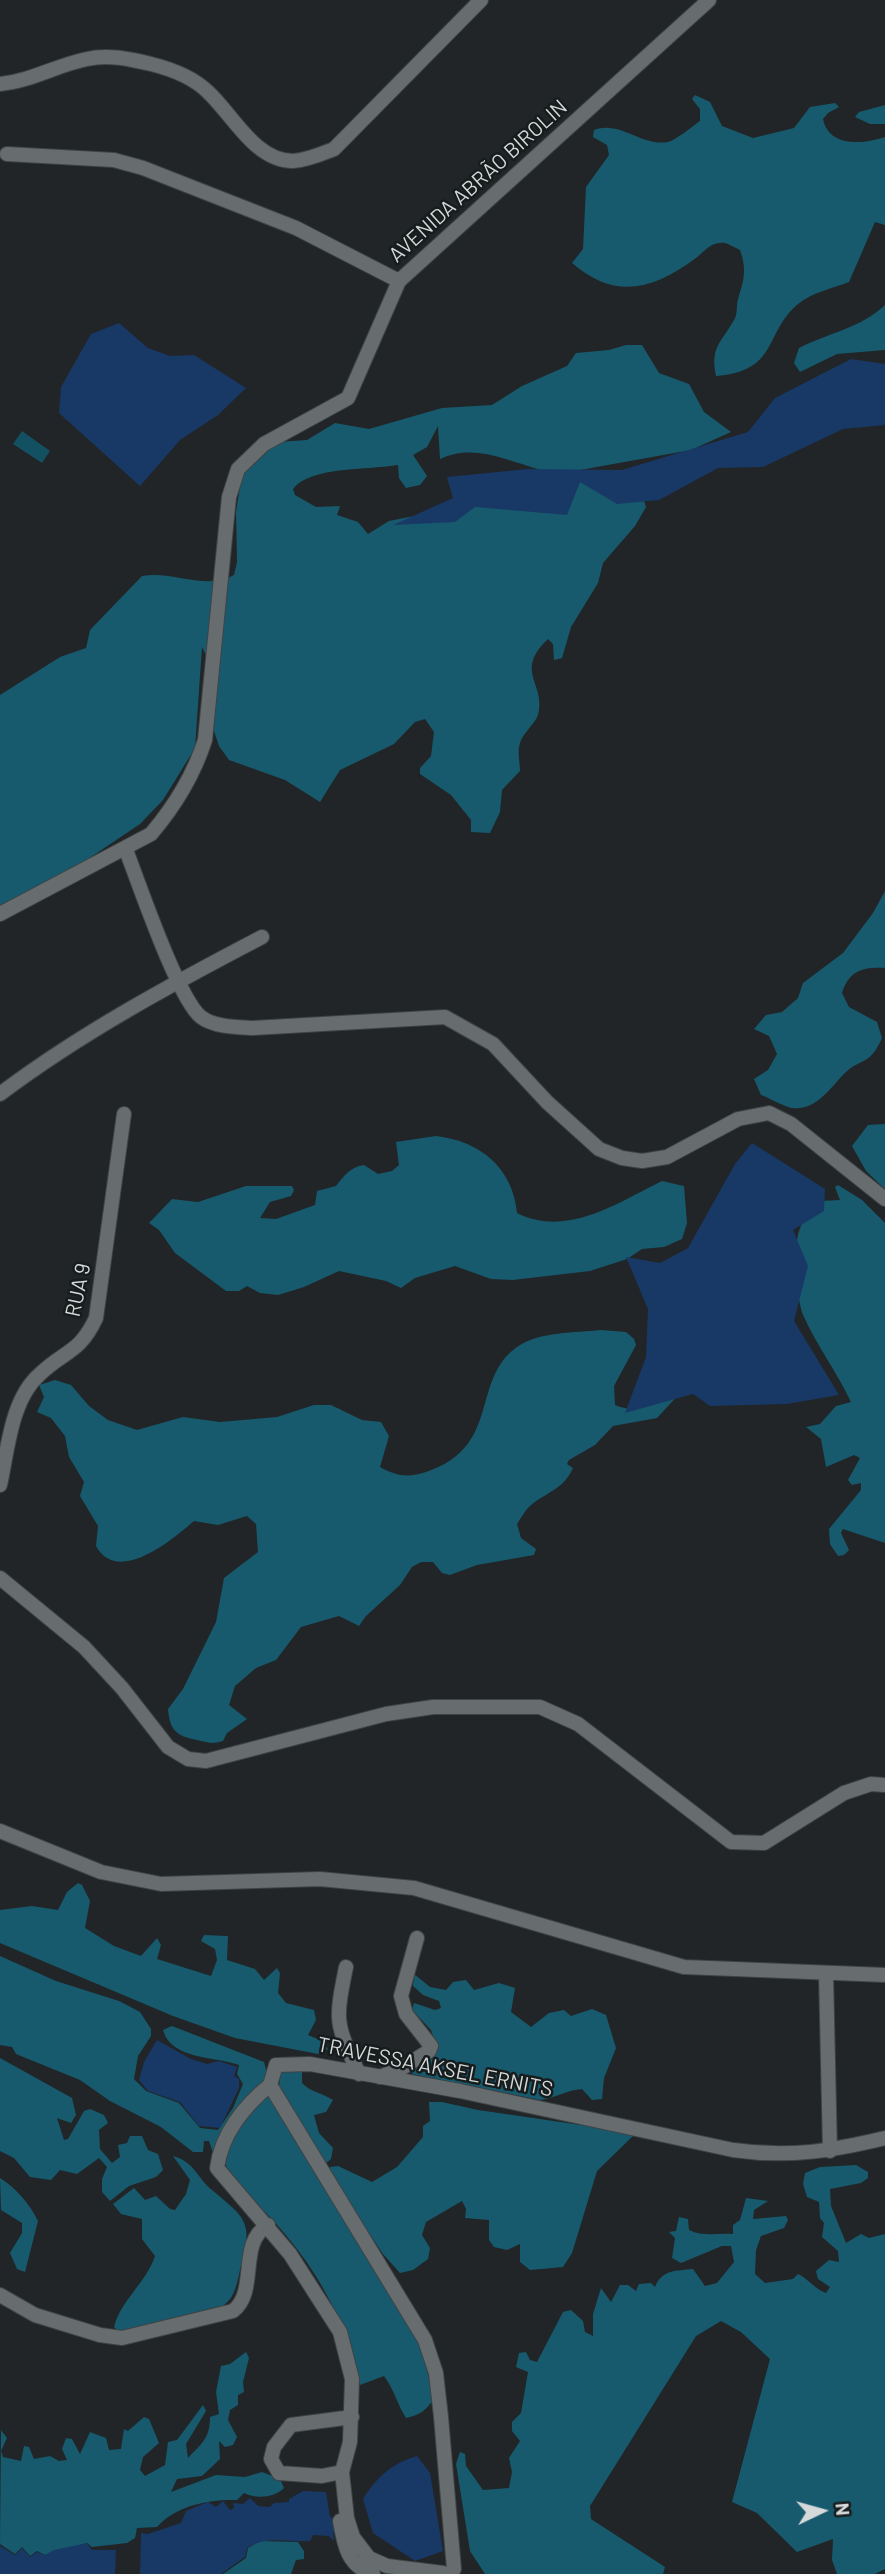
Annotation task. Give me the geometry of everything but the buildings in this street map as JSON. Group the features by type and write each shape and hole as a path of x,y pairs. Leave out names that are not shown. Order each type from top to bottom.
{"street":[{"path":"0,84 31,79 87,59 110,57 179,72 207,90 254,143 273,157 291,161 309,159 334,149 481,0"},
{"name":"AVENIDA ABRÃO BIROLIN","path":"0,914 120,853 151,834 169,814 205,740 229,497 238,469 264,444 348,398 399,281 709,0"},
{"path":"7,154 114,160 143,168 296,228 399,281"},
{"path":"120,853 190,1003 201,1017 232,1027 445,1017 493,1045 580,1135 599,1149 622,1158 642,1161 667,1157 738,1119 769,1113 791,1124 885,1199"},
{"path":"0,1094 49,1059 179,980 262,937"},
{"name":"RUA 9","path":"0,1485 22,1395 40,1374 73,1352 88,1336 96,1318 124,1114"},
{"path":"0,1578 84,1647 122,1688 168,1747 188,1759 206,1761 386,1714 433,1707 540,1707 578,1724 731,1842 764,1843 844,1793 871,1784 885,1785"},
{"path":"0,1831 101,1872 161,1884 320,1879 414,1888 684,1967 885,1975"},
{"path":"378,2077 402,2068 429,2051 431,2046 407,2014 401,1996 417,1938"},
{"path":"346,1967 337,2013 339,2032 359,2074"},
{"path":"826,1974 830,2151"},
{"name":"TRAVESSA AKSEL ERNITS","path":"270,2085 276,2065 292,2063 524,2104 733,2150 775,2156 830,2151 885,2138"},
{"path":"336,2474 353,2537 369,2557 387,2566 449,2572 451,2511 446,2490 437,2384 425,2340 270,2085 243,2111 230,2131 219,2151 217,2168 268,2225 322,2299 340,2332 352,2379 352,2417 336,2474 337,2491 348,2556 355,2565 373,2574"},
{"path":"0,2295 35,2315 100,2335 122,2338 233,2311 243,2298 254,2240 268,2225"},
{"path":"336,2474 293,2476 279,2473 271,2459 274,2448 291,2425 352,2417"}],"shaded area":[{"path":"695,95 710,102 722,126 753,138 794,128 810,107 835,103 839,107 823,119 832,135 848,142 885,137 885,225 875,222 849,282 798,304 779,327 768,349 750,367 736,373 716,376 714,358 721,340 735,318 743,280 740,250 725,243 716,244 665,277 635,286 604,283 572,263 583,249 586,187 609,155 607,145 593,137 594,130 613,128 649,141 668,142 700,121 700,109 692,99"},
{"path":"885,105 885,124 870,124 855,117 859,112"},
{"path":"885,305 885,350 837,354 800,372 794,363 799,348 855,325"},
{"path":"119,323 148,348 170,356 194,355 246,388 218,415 180,440 140,486 59,413 61,387 91,334"},
{"path":"626,345 642,345 659,373 689,384 704,412 731,432 691,450 580,470 643,498 646,507 635,526 603,563 598,583 571,627 562,658 554,660 553,644 548,639 533,660 533,678 540,704 538,715 521,739 520,771 502,790 500,812 490,833 471,832 471,820 451,795 420,774 420,768 431,756 434,732 425,719 415,722 394,744 340,770 320,802 285,780 229,760 219,746 211,722 208,659 202,647 195,748 163,800 140,824 42,890 0,906 0,695 60,657 86,648 90,630 142,576 212,581 234,575 237,562 236,512 242,474 248,464 278,442 307,440 335,423 369,429 442,408 492,405 522,386 567,366 576,353 609,350","holes":["438,426 440,459 453,454 478,453 541,470 424,514 389,521 368,534 358,522 337,515 340,506 316,507 295,495 293,489 313,476 342,470 398,465 399,478 406,488 420,485 427,476 413,455 427,447"]},
{"path":"851,359 885,364 885,425 843,429 763,467 718,468 659,500 617,504 580,482 567,515 475,507 455,522 393,525 453,498 447,477 528,469 622,470 748,432 775,398"},
{"path":"22,431 50,451 42,463 13,444"},
{"path":"885,891 885,968 870,968 858,972 848,980 842,993 849,1007 877,1022 882,1038 877,1047 869,1058 850,1069 822,1097 808,1106 792,1108 761,1095 754,1079 768,1070 777,1054 769,1036 754,1029 766,1015 782,1012 798,998 803,983 843,953 873,913"},
{"path":"885,1124 885,1189 866,1171 852,1146 868,1125"},
{"path":"436,1136 467,1144 492,1159 509,1183 517,1213 536,1220 554,1222 591,1215 662,1181 684,1186 687,1223 682,1239 664,1247 642,1249 627,1259 590,1271 513,1280 491,1279 455,1266 415,1278 401,1288 386,1281 339,1271 278,1295 260,1293 247,1286 239,1291 226,1291 175,1253 159,1230 149,1223 172,1199 198,1202 246,1186 292,1186 294,1190 291,1196 270,1202 260,1218 276,1219 315,1205 317,1191 336,1186 355,1168 364,1165 378,1174 392,1171 399,1165 396,1142"},
{"path":"752,1143 825,1189 824,1211 793,1230 808,1266 794,1321 839,1395 787,1404 710,1406 693,1394 625,1413 646,1357 648,1309 626,1257 660,1263 688,1248 735,1164"},
{"path":"838,1185 862,1200 885,1223 885,1543 843,1529 841,1533 849,1550 838,1556 830,1544 829,1529 861,1490 861,1483 852,1485 848,1480 860,1458 854,1455 826,1467 821,1439 806,1427 820,1424 836,1406 851,1402 804,1317 797,1287 796,1262 797,1239 803,1223 820,1201 840,1200 835,1187"},
{"path":"601,1330 626,1332 636,1345 614,1386 615,1405 638,1408 671,1390 680,1393 657,1418 613,1426 595,1445 569,1460 567,1464 573,1468 565,1481 531,1505 517,1524 521,1538 536,1549 534,1555 477,1565 450,1575 442,1573 433,1562 421,1562 412,1567 400,1585 366,1616 359,1626 339,1616 301,1627 276,1660 256,1668 235,1686 229,1705 247,1719 227,1733 223,1741 207,1742 187,1737 174,1729 168,1709 183,1689 216,1622 224,1578 258,1552 256,1524 247,1516 218,1525 194,1521 145,1555 118,1562 106,1557 96,1546 98,1526 80,1496 84,1482 69,1457 65,1436 51,1418 37,1412 44,1397 39,1385 55,1380 71,1385 89,1406 108,1420 137,1430 183,1417 220,1422 277,1417 314,1405 331,1405 362,1420 381,1422 389,1436 380,1467 397,1474 413,1475 450,1461 466,1447 476,1430 494,1377 503,1361 517,1347 547,1335"},
{"path":"78,1883 82,1885 90,1901 85,1928 114,1946 141,1956 157,1938 161,1945 157,1959 211,1976 217,1960 215,1949 201,1941 204,1935 228,1936 227,1960 255,1969 264,1980 277,1968 280,1973 278,1993 286,2003 314,2010 316,2020 308,2035 322,2041 328,2049 318,2054 235,2038 173,2016 0,1943 0,1910 32,1906 58,1910 67,1892"},
{"path":"0,1956 56,1981 119,2001 140,2012 151,2029 151,2036 138,2056 134,2079 146,2091 179,2103 200,2128 218,2130 233,2108 243,2084 237,2074 239,2065 184,2052 168,2040 163,2030 172,2026 264,2062 268,2078 217,2150 213,2153 209,2141 204,2141 203,2152 193,2152 161,2127 110,2101 80,2080 16,2054 12,2047 0,2045"},
{"path":"414,1974 430,1987 446,1990 453,1982 466,1980 474,1990 499,1983 515,1988 511,2012 531,2027 549,2013 564,2010 571,2016 592,2009 606,2015 616,2048 604,2078 602,2099 592,2100 582,2089 540,2100 412,2074 413,2068 436,2047 431,2030 412,2010 414,2003 435,2010 441,2008 439,2001 423,1995 413,1986"},
{"path":"157,2040 191,2059 207,2064 219,2061 237,2067 234,2076 239,2079 239,2088 220,2128 199,2126 180,2102 148,2091 139,2080 144,2062"},
{"path":"0,2058 72,2098 76,2115 71,2123 57,2118 64,2140 68,2139 84,2111 90,2109 104,2115 108,2123 99,2130 100,2149 112,2163 120,2157 118,2145 127,2143 130,2136 142,2136 148,2150 158,2154 163,2170 156,2177 129,2186 110,2201 102,2192 102,2179 107,2167 99,2158 77,2174 60,2170 51,2180 30,2177 14,2158 0,2151"},
{"path":"295,2066 302,2072 302,2083 333,2100 326,2112 314,2115 319,2133 333,2148 331,2159 324,2165 297,2119 278,2094 281,2070"},
{"path":"267,2092 420,2340 434,2398 419,2414 406,2418 384,2376 360,2385 336,2314 313,2272 283,2232 229,2173 225,2158 229,2140"},
{"path":"429,2102 636,2133 597,2171 572,2253 563,2267 530,2270 520,2262 520,2244 507,2250 494,2247 489,2240 489,2220 465,2218 466,2209 462,2201 426,2222 422,2235 430,2248 428,2259 413,2270 400,2273 383,2254 330,2175 330,2167 338,2166 372,2182 397,2167 423,2137 423,2126 430,2121"},
{"path":"173,2156 191,2166 243,2221 246,2229 245,2250 237,2285 223,2306 196,2320 163,2328 118,2331 114,2327 117,2317 146,2275 155,2256 142,2239 142,2219 121,2214 113,2204 134,2188 145,2200 156,2196 170,2209 175,2210 186,2194 190,2180"},
{"path":"856,2165 868,2172 868,2178 861,2183 830,2189 831,2206 846,2243 861,2234 869,2238 885,2234 885,2569 875,2574 837,2574 832,2560 833,2539 797,2552 757,2513 732,2502 770,2359 741,2332 721,2321 696,2336 590,2506 591,2519 665,2567 663,2574 485,2574 470,2551 456,2464 460,2452 465,2454 466,2466 483,2490 509,2488 512,2472 509,2458 520,2441 512,2431 512,2422 521,2413 528,2372 516,2367 519,2353 526,2352 530,2360 537,2362 563,2312 571,2310 583,2321 585,2332 593,2336 593,2314 601,2288 611,2302 620,2285 628,2285 636,2291 639,2284 651,2283 655,2287 666,2274 693,2269 705,2286 717,2283 734,2262 731,2246 722,2246 681,2263 672,2258 675,2238 669,2232 676,2231 679,2217 688,2219 689,2230 694,2232 733,2234 733,2225 740,2220 746,2198 768,2201 754,2210 753,2219 786,2216 788,2220 784,2228 761,2236 756,2250 755,2274 765,2283 793,2279 798,2274 826,2293 830,2287 818,2279 816,2271 829,2260 839,2262 838,2251 822,2237 824,2223 820,2218 819,2202 807,2197 803,2184 805,2173 820,2167"},
{"path":"0,2178 22,2197 38,2221 25,2272 17,2269 10,2253 22,2233 22,2223 1,2210"},
{"path":"246,2352 249,2358 243,2382 244,2392 238,2395 238,2405 230,2410 228,2420 237,2437 233,2445 225,2447 219,2441 220,2459 202,2476 177,2479 171,2492 216,2475 245,2477 262,2472 280,2479 284,2488 276,2494 254,2496 244,2493 237,2500 194,2505 174,2513 157,2527 137,2528 135,2538 127,2543 92,2547 87,2543 45,2555 37,2551 30,2556 22,2547 15,2554 0,2544 1,2430 7,2438 1,2451 3,2457 21,2461 24,2446 29,2447 34,2459 50,2456 59,2461 67,2460 62,2449 66,2438 72,2439 80,2454 90,2432 106,2438 109,2450 121,2449 124,2429 128,2431 144,2417 149,2419 159,2443 143,2457 140,2470 145,2476 165,2465 168,2442 177,2440 203,2405 206,2411 186,2444 188,2458 201,2445 208,2431 210,2417 219,2414 216,2392 221,2366 230,2364"},
{"path":"417,2456 430,2473 443,2551 415,2561 373,2533 363,2499 386,2472"},
{"path":"303,2491 326,2492 330,2517 334,2519 337,2533 333,2532 334,2541 329,2536 313,2535 310,2541 278,2540 255,2544 247,2548 245,2557 221,2574 140,2574 141,2533 148,2534 181,2523 186,2511 208,2502 216,2507 223,2501 230,2510 234,2508 233,2503 243,2504 250,2498 258,2506 270,2507 274,2503 289,2502 289,2499"},
{"path":"260,2541 298,2542 304,2551 304,2559 296,2560 291,2574 223,2574 246,2558 248,2548"},
{"path":"87,2543 92,2550 116,2550 115,2574 0,2574 0,2546 15,2555 22,2548 30,2557 37,2552 45,2555 54,2550"}]}
